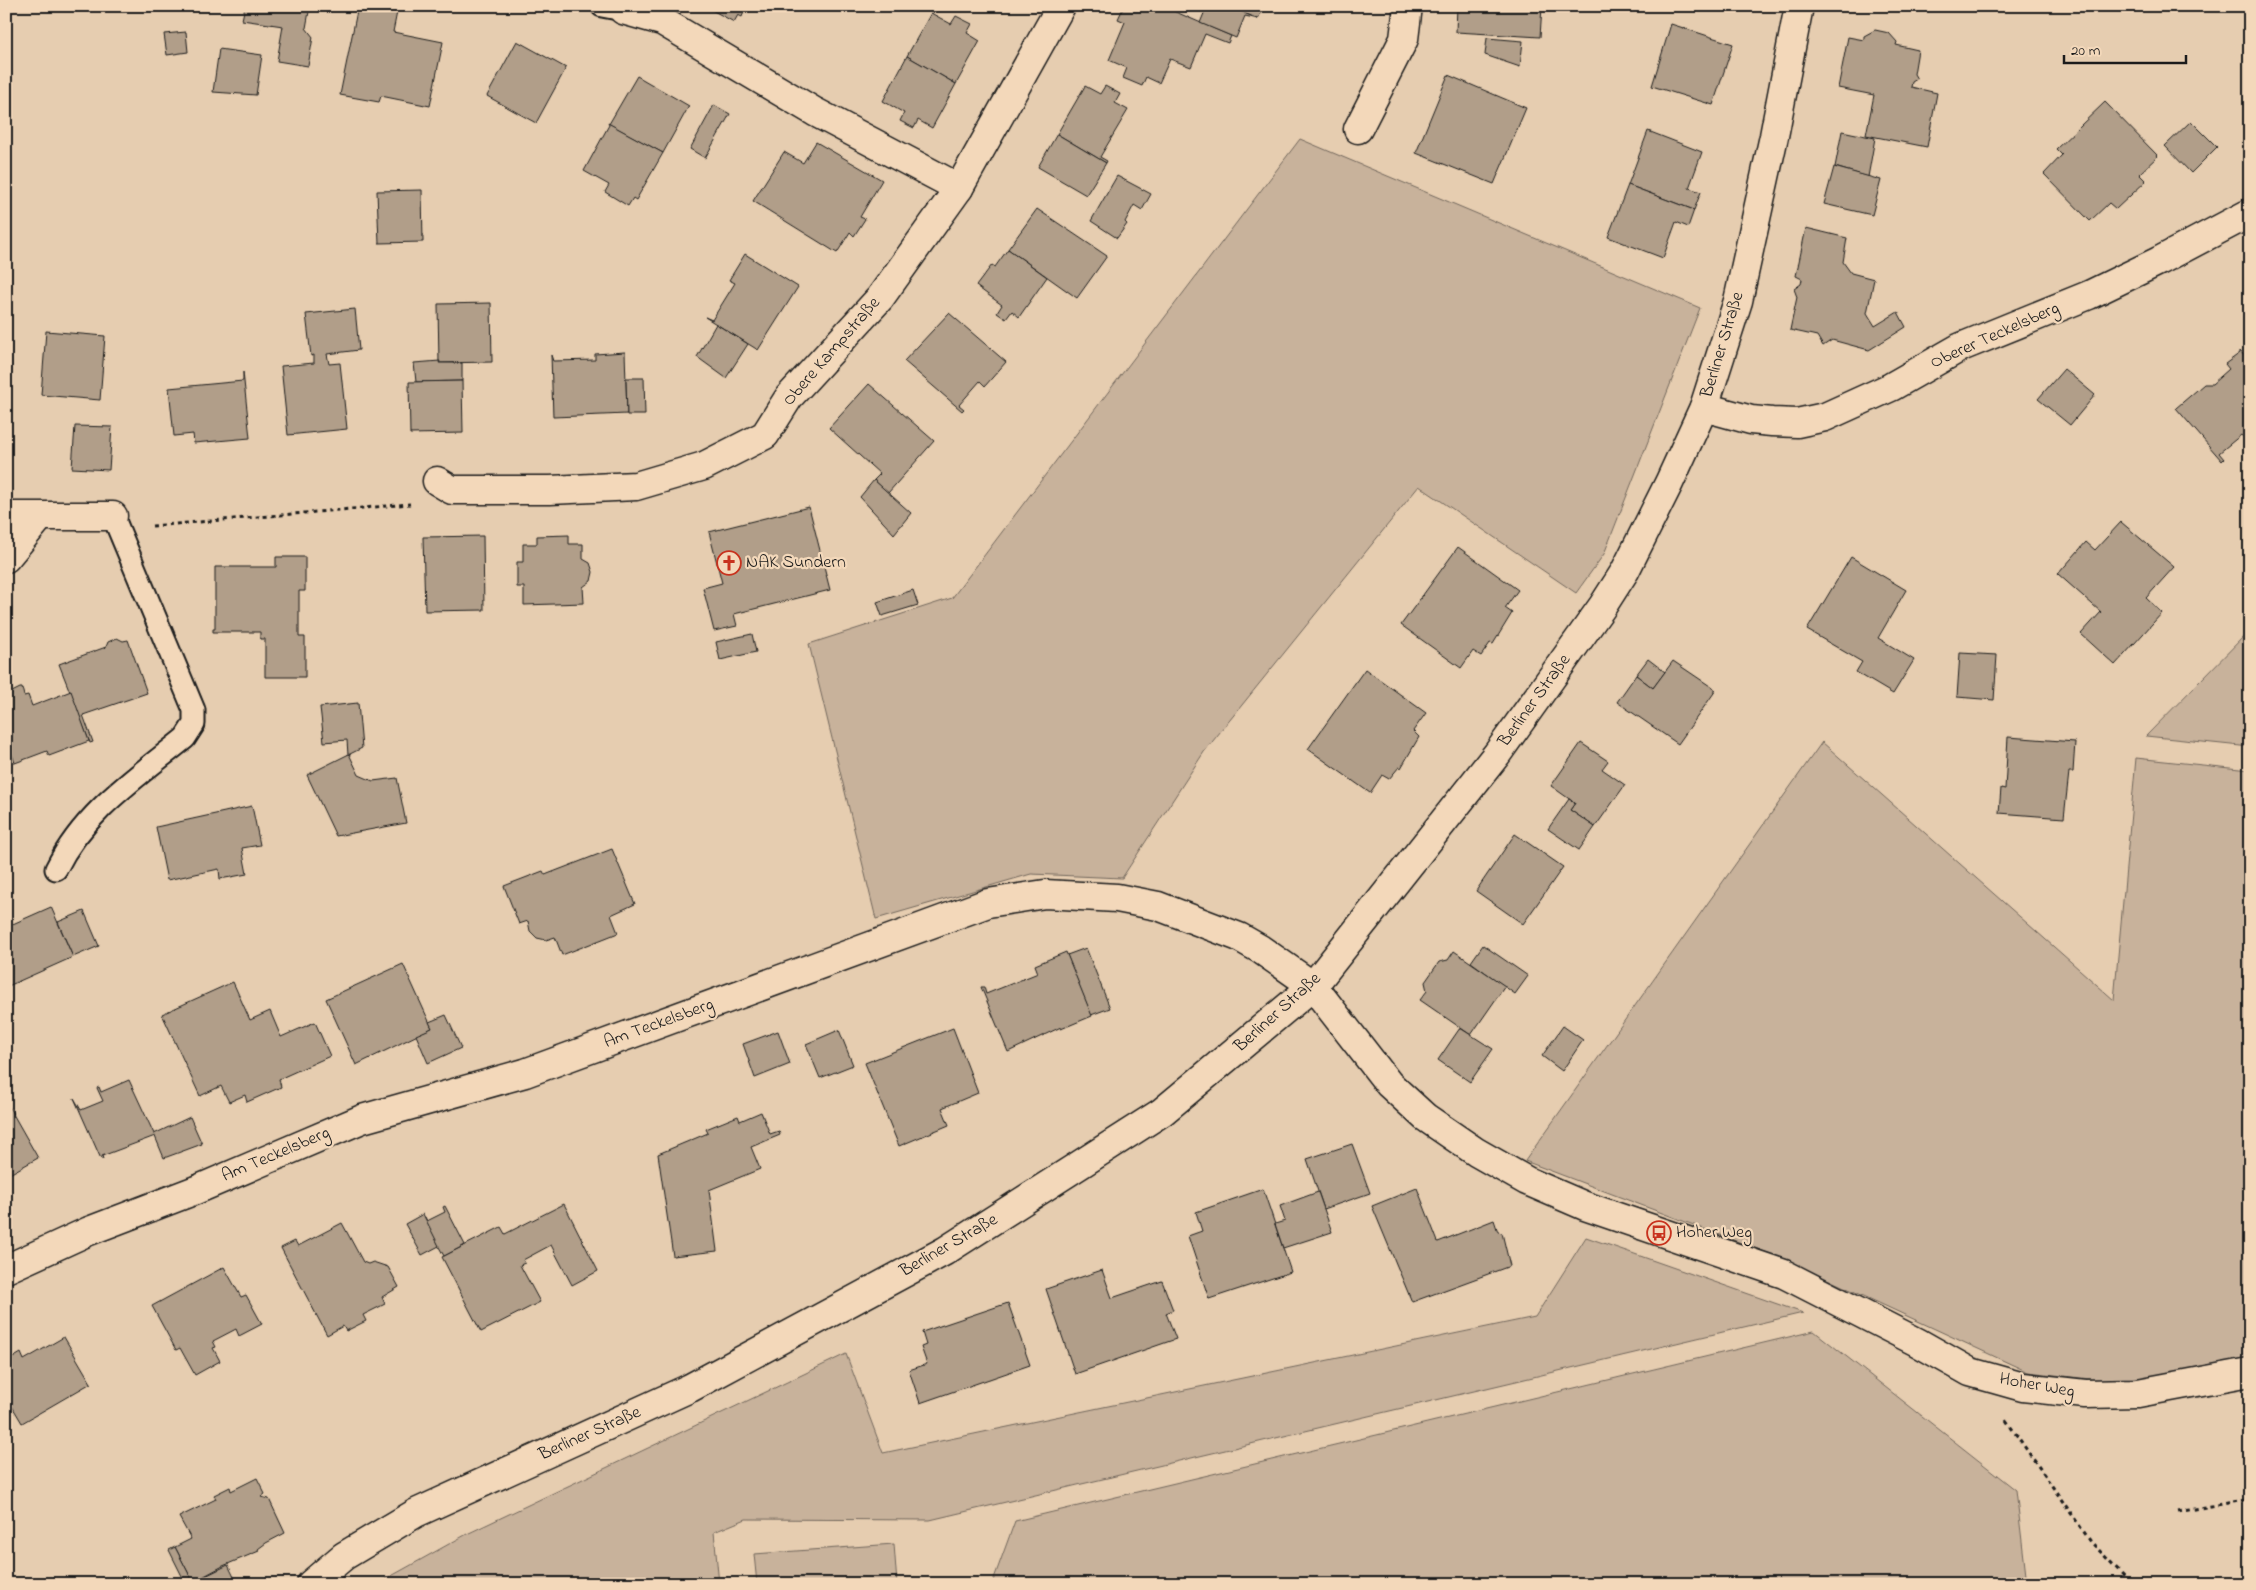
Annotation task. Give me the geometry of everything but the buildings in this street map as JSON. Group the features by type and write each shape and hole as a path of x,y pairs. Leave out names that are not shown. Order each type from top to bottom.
{"street":[{"name":"Obere Kampstraße","path":"445,486 550,490 636,486 704,466 765,435 789,397 880,298 959,188 1061,6"},
{"path":"1358,129 1404,39 1408,6"},
{"name":"Berliner Straße","path":"312,1584 344,1556 416,1513 690,1388 945,1251 1162,1112 1313,986 1497,754 1602,606 1625,571 1669,483 1704,407 1738,301 1774,136 1799,6"},
{"path":"612,8 662,21 815,112 959,188"},
{"name":"Oberer Teckelsberg","path":"1704,407 1751,420 1797,423 1825,417 1890,387 1961,348 2089,295 2250,213"},
{"path":"6,516 115,522"},
{"path":"6,558 40,517"},
{"name":"Am Teckelsberg","path":"6,1269 89,1231 196,1190 362,1119 525,1073 988,903 1021,896 1080,894 1158,906 1239,937 1260,949 1313,986"},
{"name":"Hoher Weg","path":"1313,986 1389,1084 1425,1117 1476,1152 1527,1181 1585,1206 1784,1274 1917,1342 1970,1372 2023,1387 2085,1394 2138,1393 2250,1372"}],"lane":[{"path":"56,869 75,835 92,817 185,738 194,724 194,710 147,594 115,522"}],"path":[{"path":"115,522 425,503 445,486"},
{"path":"2004,1416 2090,1542 2132,1584"},
{"path":"2178,1512 2250,1499"}],"shaded area":[{"path":"1300,139 1700,308 1604,554 1576,593 1419,486 1204,752 1122,878 1031,874 876,919 809,644 952,598"},
{"path":"2250,630 2250,747 2146,736"},
{"path":"1822,742 2114,1000 2136,758 2250,770 2250,1366 2108,1381 2028,1372 1786,1260 1525,1161"},
{"path":"1586,1237 1803,1313 930,1520 746,1519 714,1532 719,1584 377,1584 467,1534 846,1354 883,1453 1535,1317"},
{"path":"1814,1331 2016,1490 2027,1584 992,1584 1015,1521"},
{"path":"894,1544 897,1584 757,1584 754,1554"}],"place":[{"name":"NAK Sundern","path":"729,563"},
{"name":"Hoher Weg","path":"1659,1233"}]}
